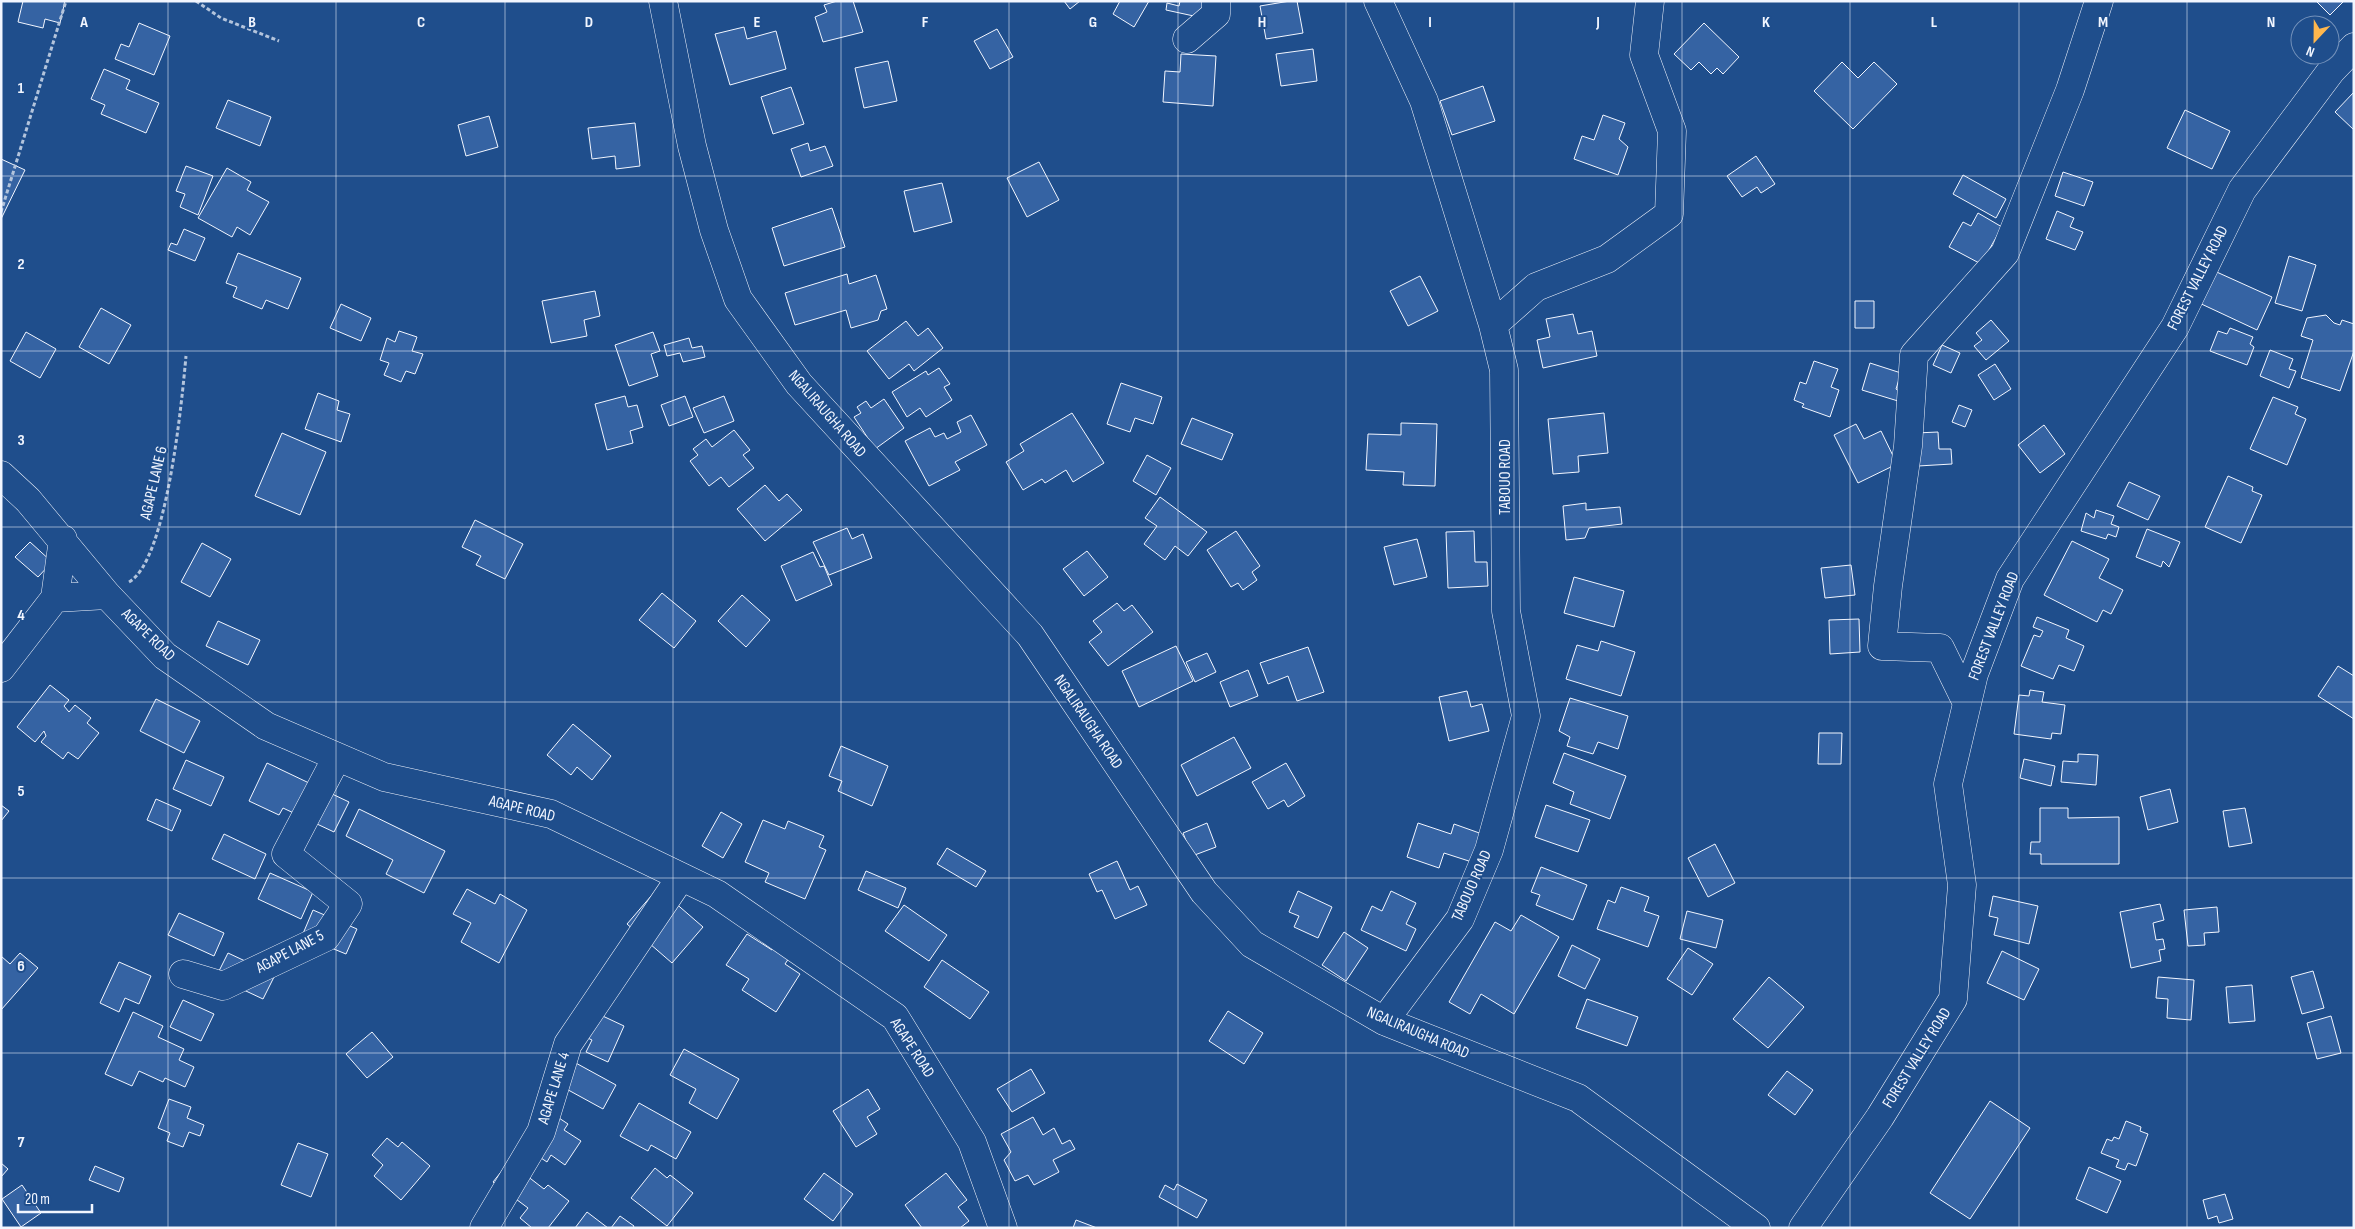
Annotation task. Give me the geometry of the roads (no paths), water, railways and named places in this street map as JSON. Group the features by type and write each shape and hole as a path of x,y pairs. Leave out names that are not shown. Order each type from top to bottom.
{"street":[{"name":"NGALIRAUGHA ROAD","path":"664,1 692,146 714,230 738,299 799,384 1030,635 1204,892 1252,944 1384,1021 1578,1098 1756,1228"},
{"path":"1187,39 1216,14 1216,1"},
{"name":"TABOUO ROAD","path":"1378,1 1424,101 1493,325 1504,370 1506,611 1526,716 1490,850 1460,919 1384,1021"},
{"path":"1493,325 1536,287 1607,259 1669,214 1672,131 1644,56 1650,1"},
{"path":"1967,703 1940,648 1882,646 1888,586 1908,446 1914,355 2005,252 2070,90 2099,1"},
{"name":"FOREST VALLEY ROAD","path":"1802,1228 1880,1117 1953,999 1962,885 1948,784 1974,674 2010,579 2175,327 2242,190 2331,71 2354,47"},
{"name":"AGAPE ROAD","path":"1,475 28,500 63,539 107,595 165,656 266,726 384,777 551,814 717,894 894,1017 972,1142 1003,1228"},
{"path":"1,668 54,598 63,539"},
{"path":"54,598 107,595"},
{"name":"AGAPE LANE 5","path":"183,974 223,986 326,937 348,904 286,854 337,757"},
{"name":"AGAPE LANE 4","path":"484,1228 541,1132 568,1044 681,877"}]}
